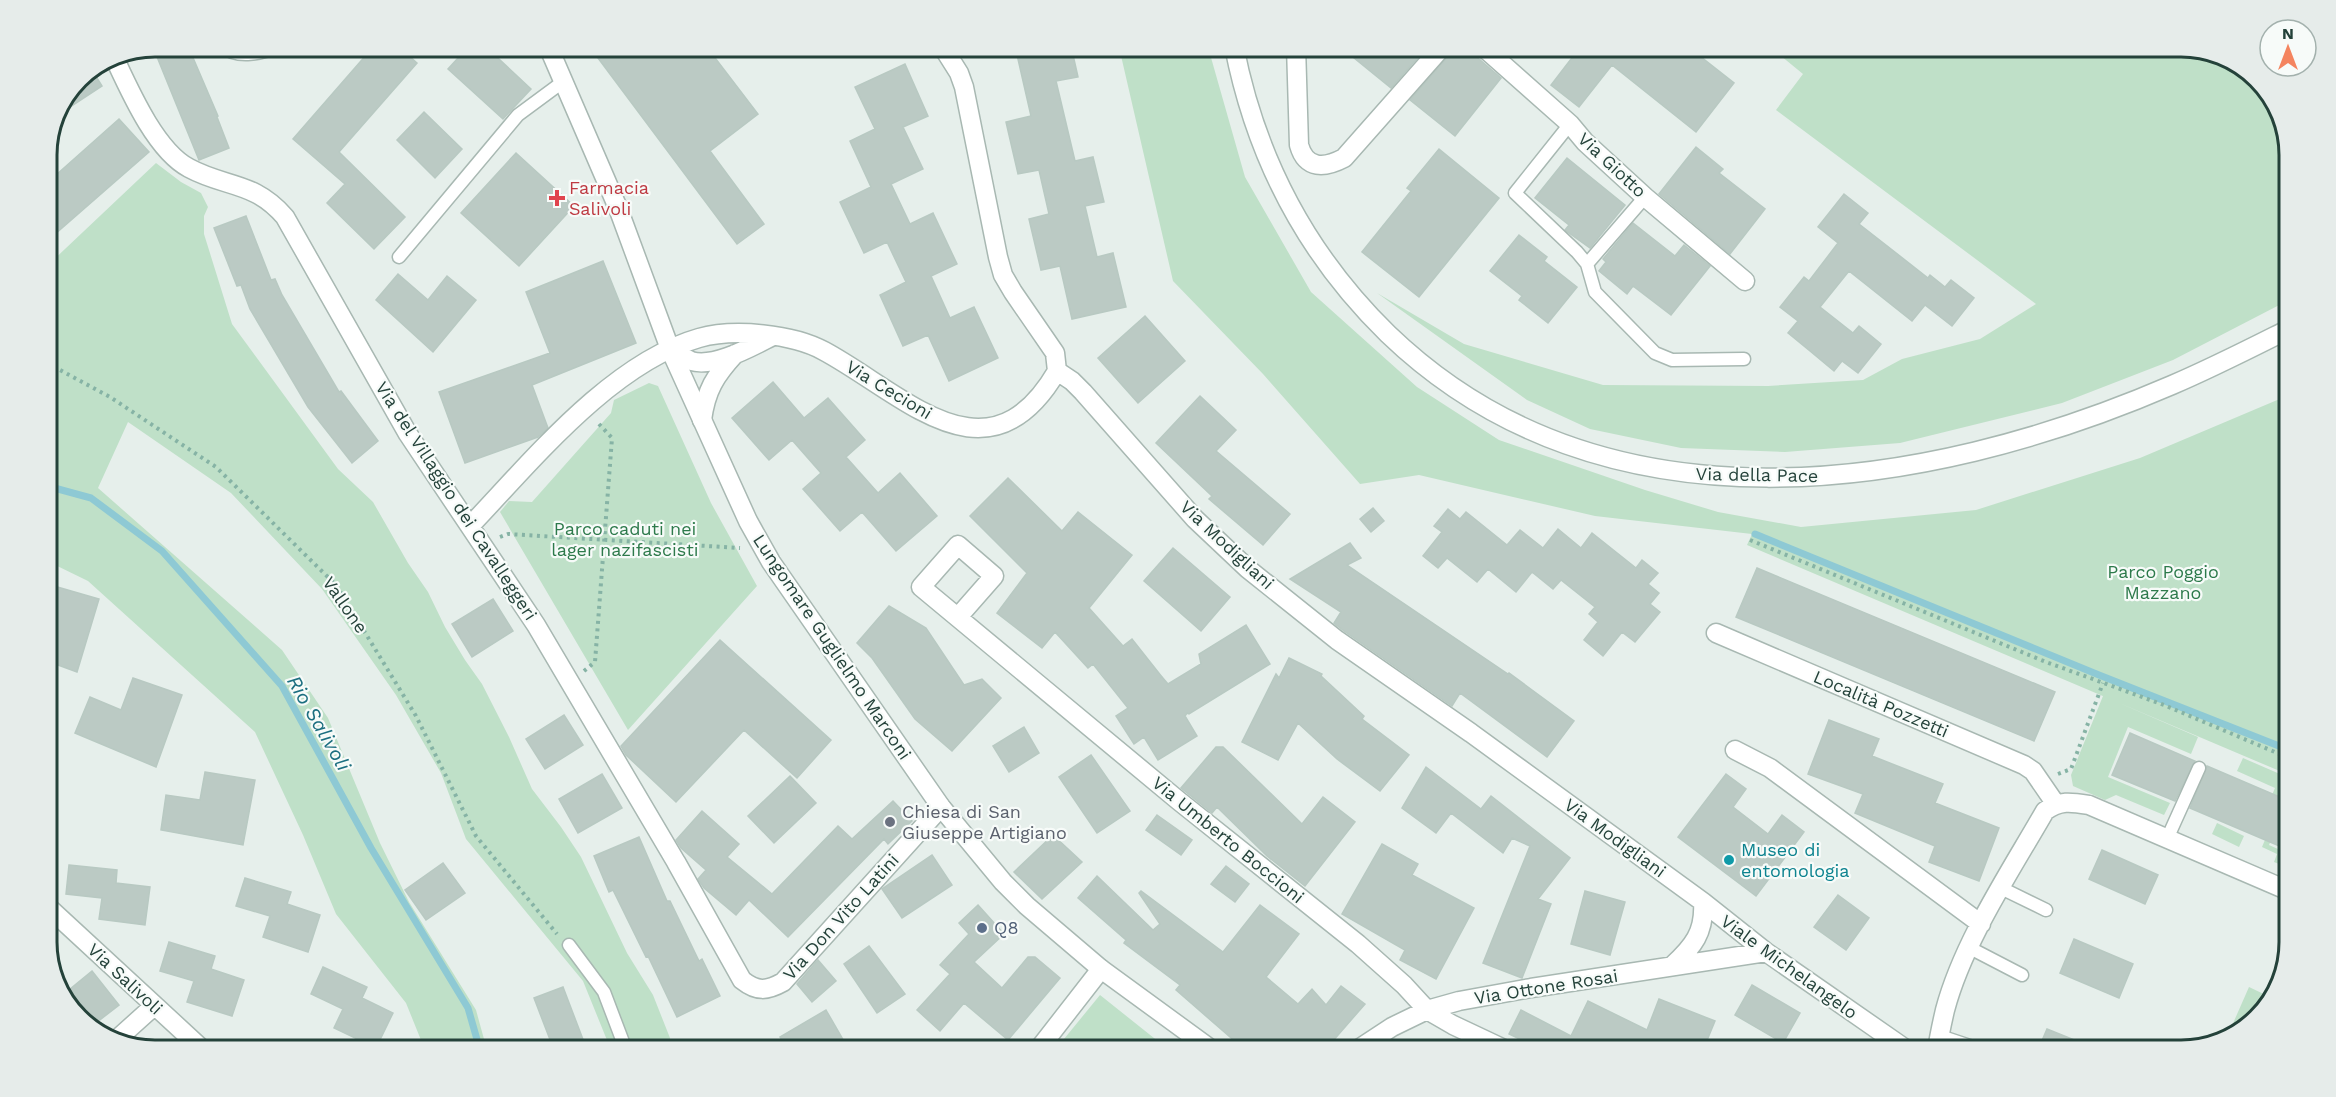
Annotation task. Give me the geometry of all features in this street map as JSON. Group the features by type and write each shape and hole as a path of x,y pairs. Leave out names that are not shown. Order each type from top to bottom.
{"street":[{"name":"Lungomare Guglielmo Marconi","path":"553,57 618,208 670,349 748,521 764,549 941,807 1003,882 1027,906 1101,969 1198,1040"},
{"path":"949,57 959,73 964,87 1003,275 1055,352 1057,371"},
{"name":"Via della Pace","path":"1236,57 1258,137 1277,184 1303,231 1373,320 1410,354 1452,386 1493,412 1540,435 1592,454 1640,466 1712,477 1811,477 1886,471 2015,441 2098,413 2172,385 2279,333"},
{"path":"1296,57 1299,145 1302,154 1309,161 1322,166 1332,165 1344,158 1433,57"},
{"name":"Via Giotto","path":"1494,57 1570,124 1585,142 1645,197 1745,281"},
{"name":"Via del Villaggio dei Cavalleggeri","path":"118,64 157,137 176,159 209,177 231,182 255,192 273,202 285,217 408,434 536,625 676,862 742,980 760,990"},
{"name":"Via Cecioni","path":"470,526 563,428 585,409 644,361 700,338 721,334 773,336 801,341 823,350 915,408 950,424 970,429 990,428 1021,415 1048,386 1057,371"},
{"path":"670,349 689,360 700,363 735,354 773,336"},
{"path":"702,420 705,400 711,385 735,354"},
{"name":"Via Modigliani","path":"1057,371 1077,386 1195,519 1248,569 1337,640 1471,733 1703,902"},
{"name":"Via Umberto Boccioni","path":"958,617 1179,801 1358,944 1404,985 1427,1010 1485,1040"},
{"name":"Località Pozzetti","path":"1716,633 2024,765 2034,771 2055,803"},
{"path":"1735,750 1770,768 1981,924"},
{"path":"1939,1040 1946,1009 1981,924 2045,811 2055,803 2068,801 2089,805 2279,887"},
{"name":"Via Don Vito Latini","path":"760,990 771,989 783,982 941,807"},
{"path":"1672,966 1685,954 1701,929 1703,902"},
{"name":"Viale Michelangelo","path":"1703,902 1766,952 1893,1040"},
{"name":"Via Salivoli","path":"57,915 192,1040"},
{"name":"Via Ottone Rosai","path":"1373,1040 1392,1027 1427,1010 1531,988 1766,952"},
{"path":"1046,1040 1101,969"},
{"path":"123,1034 154,1006"}],"lane":[{"path":"399,257 518,115 564,81"},
{"path":"1570,124 1515,193 1577,252 1587,264 1595,292 1655,353 1672,360 1744,359"},
{"path":"1587,264 1645,197"},
{"path":"2167,839 2199,768"},
{"path":"2001,888 2046,910"},
{"path":"569,945 604,992 622,1040"},
{"path":"1970,948 2022,975"}],"path":[{"name":"Vallone","path":"57,368 110,397 216,467 336,585 416,716 476,836 553,931"},
{"path":"570,684 595,662 612,438 585,409"},
{"path":"482,544 508,534 764,549"},
{"path":"1750,540 2103,683 2164,705 2279,754"},
{"path":"2041,781 2047,776 2071,769 2103,683"}],"green space":[{"name":"Parco Poggio Mazzano","path":"1121,57 1211,57 1245,177 1311,292 1417,387 1499,440 1645,490 1718,512 1801,527 1976,510 2140,458 2279,399 2279,771 1747,545 1752,534 1595,516 1419,475 1360,484 1263,374 1173,281"},
{"path":"1782,57 2181,57 2218,64 2246,81 2255,90 2274,124 2279,149 2279,305 2173,360 2062,403 1900,443 1785,452 1681,448 1590,429 1527,400 1377,293 1464,344 1603,385 1768,386 1863,380 1902,359 1980,339 2036,304 1776,110 1803,74"},
{"path":"156,163 181,182 201,193 208,207 204,216 204,234 232,324 338,469 373,502 408,563 428,592 445,627 482,684 532,789 581,857 627,953 653,995 670,1040 607,1040 583,981 466,839 441,773 396,695 322,589 231,493 128,422 98,488 282,650 328,718 380,843 409,902 476,1010 484,1040 421,1040 406,1003 336,914 303,835 255,732 88,581 57,566 57,257"},
{"name":"Parco caduti nei lager nazifascisti","path":"649,383 658,386 711,503 757,586 628,730 500,512 509,501 532,502 611,413 614,400"},
{"path":"2103,696 2198,737 2191,754 2128,727 2108,777 2170,803 2164,815 2116,795 2105,800 2073,786 2071,775"},
{"path":"2243,758 2279,774 2277,805 2269,802 2275,788 2237,771"},
{"path":"2279,807 2279,822 2269,845 2279,850 2279,864 2274,862 2277,854 2262,847"},
{"path":"2217,823 2244,836 2239,847 2212,834"},
{"path":"2249,987 2263,994 2246,1016 2232,1025"},
{"path":"1100,995 1156,1040 1063,1040"}],"building":[{"path":"157,57 193,57 218,116 229,148 199,160"},
{"path":"364,57 410,57 417,63 339,152 405,217 374,249 327,203 345,184 293,139"},
{"path":"459,57 497,57 531,89 503,119 448,69"},
{"path":"597,57 714,57 758,114 710,151 764,224 737,244"},
{"path":"1018,57 1073,57 1078,77 1056,81 1075,161 1093,157 1104,202 1085,206 1097,257 1113,253 1126,307 1072,319 1060,266 1041,270 1029,219 1049,214 1039,170 1018,174 1006,122 1031,116"},
{"path":"1355,57 1418,57 1391,88"},
{"path":"1448,57 1477,57 1501,78 1455,136 1410,100"},
{"path":"1573,57 1701,57 1734,83 1696,132 1612,65 1579,107 1551,85"},
{"path":"905,64 928,116 903,127 923,169 891,184 910,224 933,213 957,264 931,276 950,318 974,307 998,358 949,381 928,335 903,346 880,295 906,282 887,242 864,253 840,202 871,187 850,141 875,129 855,87"},
{"path":"96,77 102,86 70,107 90,81"},
{"path":"424,112 462,149 435,178 397,140"},
{"path":"119,119 149,152 57,232 57,174"},
{"path":"1696,147 1723,169 1719,173 1765,209 1730,254 1659,194"},
{"path":"1439,149 1499,198 1419,297 1362,252 1411,191 1407,188"},
{"path":"516,153 574,206 519,266 461,213"},
{"path":"1567,158 1625,205 1590,248 1565,230 1569,225 1535,198"},
{"path":"1844,194 1868,213 1859,224 1928,278 1930,275 1945,287 1951,280 1974,298 1952,326 1925,305 1912,321 1849,271 1820,307 1853,333 1859,326 1881,344 1858,373 1842,361 1834,371 1788,333 1798,321 1780,307 1804,277 1809,281 1838,243 1818,227"},
{"path":"246,216 271,280 275,279 339,392 341,391 378,441 352,463 308,407 250,309 241,285 237,286 214,228"},
{"path":"1633,223 1675,256 1684,245 1710,266 1671,315 1633,286 1627,294 1599,271 1606,262 1603,259"},
{"path":"1519,235 1547,257 1544,261 1577,287 1548,323 1519,300 1522,296 1490,271"},
{"path":"603,261 636,343 532,385 548,428 538,437 465,463 439,392 550,353 526,292"},
{"path":"398,274 428,300 447,276 476,300 433,352 376,300"},
{"path":"1145,316 1185,361 1138,403 1098,358"},
{"path":"773,382 804,418 828,398 865,440 846,457 878,493 900,473 937,516 896,551 862,512 840,531 803,489 821,473 792,440 769,460 732,418"},
{"path":"1200,396 1236,430 1216,451 1290,514 1263,545 1209,499 1212,496 1156,443"},
{"path":"1008,478 1062,531 1078,512 1132,555 1089,608 1123,646 1132,639 1168,684 1201,664 1199,654 1246,625 1270,664 1189,714 1187,713 1185,716 1197,736 1158,760 1144,737 1134,744 1116,716 1128,708 1093,664 1088,668 1055,632 1042,648 997,613 1027,573 970,516"},
{"path":"1373,508 1384,521 1371,532 1360,519"},
{"path":"1448,509 1460,519 1466,512 1507,545 1520,530 1543,548 1558,529 1581,548 1592,533 1636,568 1642,560 1658,573 1648,584 1659,593 1650,604 1660,612 1635,642 1622,632 1603,656 1584,640 1598,622 1589,614 1595,607 1561,580 1553,589 1532,572 1516,592 1488,569 1477,582 1447,558 1438,568 1423,556 1442,532 1434,526"},
{"path":"1350,543 1361,558 1347,565 1509,673 1574,721 1547,757 1460,693 1452,706 1344,631 1334,623 1341,612 1290,579"},
{"path":"1173,548 1230,597 1201,631 1144,581"},
{"path":"1757,568 2055,692 2034,741 1736,617"},
{"path":"57,587 99,599 77,672 57,665"},
{"path":"493,599 513,631 472,657 452,624"},
{"path":"889,606 926,628 964,685 982,679 1001,698 952,751 915,719 872,658 857,643"},
{"path":"720,640 831,740 797,778 744,730 676,802 626,755 621,746"},
{"path":"1289,658 1322,674 1321,676 1364,716 1362,719 1409,755 1380,791 1337,759 1298,723 1278,760 1242,742 1276,674 1279,678"},
{"path":"133,678 182,695 156,767 75,733 90,697 121,710"},
{"path":"564,715 583,745 545,769 526,739"},
{"path":"1829,720 1879,739 1872,756 1943,784 1935,803 1999,828 1979,881 1929,862 1935,846 1855,813 1863,794 1808,774"},
{"path":"1024,727 1039,753 1009,772 993,746"},
{"path":"2130,733 2195,761 2175,801 2112,775"},
{"path":"1216,747 1223,747 1302,824 1323,797 1355,822 1305,886 1267,856 1217,807 1212,813 1181,788"},
{"path":"1091,755 1130,811 1097,833 1059,777"},
{"path":"2207,766 2279,797 2279,846 2190,808"},
{"path":"1426,767 1481,809 1491,796 1570,858 1538,899 1551,904 1522,978 1483,963 1530,846 1512,838 1503,853 1451,813 1436,833 1402,808"},
{"path":"205,772 255,780 243,845 161,830 166,795 200,800"},
{"path":"602,774 622,808 578,833 559,799"},
{"path":"1726,774 1746,789 1733,807 1768,834 1782,815 1804,832 1756,896 1678,837"},
{"path":"790,776 816,803 774,843 748,816"},
{"path":"893,801 912,821 888,844 884,839 788,937 749,900 736,915 704,888 698,879 706,870 681,848 676,840 702,811 739,844 727,857 772,894 838,826 852,839"},
{"path":"1157,815 1192,840 1181,855 1146,830"},
{"path":"1053,835 1082,862 1042,899 1014,872"},
{"path":"639,837 667,901 670,901 699,961 702,959 720,996 677,1017 613,890 609,892 594,856"},
{"path":"1382,844 1418,864 1412,875 1474,908 1436,979 1400,960 1405,950 1342,914"},
{"path":"2102,850 2158,875 2145,904 2089,879"},
{"path":"932,855 952,885 902,918 882,889"},
{"path":"443,863 465,893 426,920 405,890"},
{"path":"69,865 117,870 116,883 150,887 145,925 99,919 102,898 66,894"},
{"path":"1226,866 1249,884 1235,902 1211,884"},
{"path":"1097,876 1153,930 1160,924 1139,893 1141,891 1223,952 1260,905 1299,934 1266,977 1298,1004 1312,989 1326,1005 1341,986 1365,1004 1334,1040 1234,1040 1176,990 1180,985 1124,943 1126,940 1078,898"},
{"path":"245,878 291,892 287,904 320,915 308,952 263,937 270,916 236,906"},
{"path":"1585,891 1625,902 1610,955 1571,944"},
{"path":"1838,895 1869,918 1846,950 1814,927"},
{"path":"978,905 1004,934 974,962 1002,988 1028,957 1035,957 1060,978 1008,1040 964,1003 940,1031 917,1010 950,974 940,965 969,934 959,923"},
{"path":"2074,939 2133,964 2119,998 2060,973"},
{"path":"169,942 215,956 211,969 244,980 232,1016 187,1002 194,981 160,971"},
{"path":"869,946 905,994 877,1013 844,964"},
{"path":"818,960 836,981 812,1002 797,984"},
{"path":"323,967 367,987 362,998 393,1013 380,1040 359,1040 334,1028 343,1009 311,994"},
{"path":"92,971 119,1005 98,1022 77,1002 70,989"},
{"path":"1752,985 1800,1013 1785,1040 1778,1040 1735,1015"},
{"path":"563,987 583,1040 550,1040 534,998"},
{"path":"1659,999 1715,1021 1707,1040 1521,1040 1509,1034 1521,1010 1571,1036 1588,1001 1647,1030"},
{"path":"826,1010 843,1040 782,1040 780,1037"},
{"path":"2047,1029 2074,1040 2042,1040"}],"waterway":[{"name":"Rio Salivoli","path":"57,489 91,498 162,551 282,686 371,848 468,1008 477,1040"},
{"path":"1755,534 2279,746"}],"place":[{"name":"Farmacia Salivoli","path":"557,198"},
{"name":"Chiesa di San Giuseppe Artigiano","path":"890,822"},
{"name":"Museo di entomologia","path":"1729,860"},
{"name":"Q8","path":"982,928"}]}
